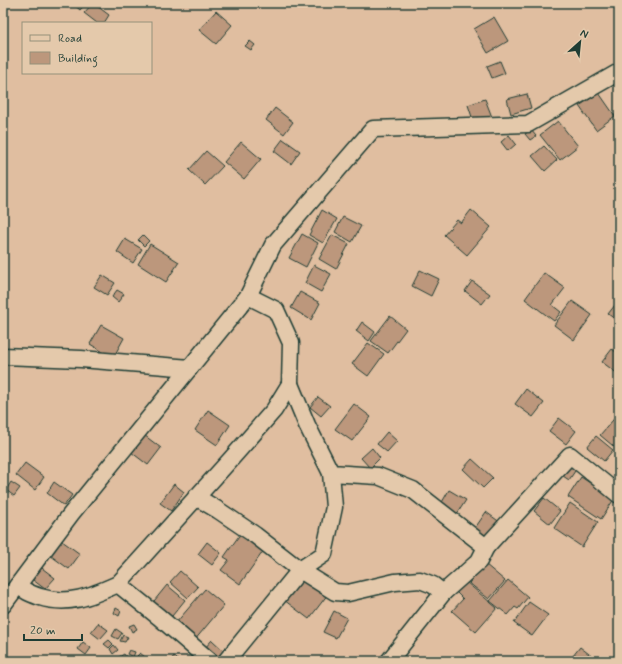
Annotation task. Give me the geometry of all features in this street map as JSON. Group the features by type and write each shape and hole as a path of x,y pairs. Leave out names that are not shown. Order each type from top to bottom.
{"street":[{"path":"3,605 71,514 248,296 273,245 373,129 528,124 619,72"},
{"path":"226,661 300,570 324,554 334,507 331,473 307,425 290,384 291,343 276,310 248,296"},
{"path":"3,356 81,359 190,368"},
{"path":"18,585 27,592 50,600 71,601 93,595 118,584 231,460 274,410 290,384"},
{"path":"389,661 443,593 479,561 486,547 570,455 619,495"},
{"path":"331,473 378,476 413,490 486,547"},
{"path":"196,498 218,510 243,527 300,570 334,592 348,593 395,582 420,580 433,585 443,593"},
{"path":"118,584 210,661"}],"building":[{"path":"72,3 86,3 80,10"},
{"path":"93,3 109,15 105,22 96,22 84,13"},
{"path":"216,11 232,25 216,44 199,30"},
{"path":"494,17 508,41 488,53 474,29"},
{"path":"250,41 255,45 251,50 245,46"},
{"path":"500,61 505,73 492,78 487,66"},
{"path":"599,93 615,116 596,130 579,106"},
{"path":"527,94 531,108 511,114 507,99"},
{"path":"485,99 492,117 474,123 468,105"},
{"path":"275,108 293,122 284,134 266,120"},
{"path":"558,121 578,146 560,160 540,135"},
{"path":"531,130 536,136 530,140 525,134"},
{"path":"509,135 516,144 508,151 501,142"},
{"path":"283,139 300,151 291,164 274,151"},
{"path":"241,142 261,159 244,179 224,162"},
{"path":"544,146 557,160 545,171 532,156"},
{"path":"206,151 223,166 205,185 189,170"},
{"path":"322,210 337,219 323,243 309,235"},
{"path":"471,210 491,227 467,255 444,235 457,220 461,223"},
{"path":"343,217 361,226 352,242 335,232"},
{"path":"302,234 318,243 306,267 289,258"},
{"path":"143,235 149,241 144,246 138,240"},
{"path":"332,235 349,244 336,269 319,259"},
{"path":"125,239 142,249 133,263 117,252"},
{"path":"150,244 179,262 166,282 138,264"},
{"path":"314,265 331,274 321,292 305,283"},
{"path":"420,270 439,279 431,296 412,286"},
{"path":"544,273 565,288 552,305 561,312 554,321 525,299"},
{"path":"102,275 115,283 107,295 94,287"},
{"path":"472,281 490,294 482,304 465,291"},
{"path":"117,290 124,294 118,302 112,297"},
{"path":"300,292 320,303 311,320 291,308"},
{"path":"619,300 619,322 608,314"},
{"path":"572,301 592,315 574,340 554,325"},
{"path":"390,316 406,329 388,353 371,341"},
{"path":"362,322 375,332 369,341 356,331"},
{"path":"101,325 124,338 113,358 90,344"},
{"path":"368,343 384,354 368,376 352,364"},
{"path":"612,349 619,354 618,374 602,362"},
{"path":"526,389 544,403 533,417 515,404"},
{"path":"318,397 330,406 321,416 310,407"},
{"path":"354,404 371,417 352,441 335,429"},
{"path":"208,410 230,425 217,445 195,430"},
{"path":"619,413 619,451 600,435"},
{"path":"559,418 576,431 566,444 549,431"},
{"path":"387,432 397,441 387,452 377,444"},
{"path":"144,435 161,448 148,465 131,452"},
{"path":"596,436 613,450 604,461 587,447"},
{"path":"372,448 380,458 370,468 361,458"},
{"path":"472,459 493,478 483,488 463,469"},
{"path":"570,459 579,465 569,480 560,474"},
{"path":"25,463 44,477 35,490 16,475"},
{"path":"581,477 614,499 601,519 568,497"},
{"path":"11,482 20,488 14,496 6,490"},
{"path":"54,482 72,495 64,506 47,493"},
{"path":"174,484 184,492 171,511 160,503"},
{"path":"449,490 466,500 457,514 441,504"},
{"path":"544,498 560,511 550,524 534,511"},
{"path":"570,503 598,522 582,547 554,528"},
{"path":"486,512 501,523 490,539 475,528"},
{"path":"243,530 267,546 240,584 221,570 229,560 224,557"},
{"path":"58,538 80,554 69,569 47,553"},
{"path":"207,542 221,553 212,565 198,554"},
{"path":"485,564 505,581 489,599 469,583"},
{"path":"38,565 55,578 45,589 29,577"},
{"path":"180,571 198,587 188,598 170,582"},
{"path":"302,576 328,594 309,619 284,600"},
{"path":"508,580 528,597 518,609 515,607 508,615 490,601"},
{"path":"466,582 497,608 476,632 452,611 463,599 456,592"},
{"path":"167,585 185,600 168,621 150,606"},
{"path":"205,589 224,605 194,641 175,624"},
{"path":"529,602 548,615 532,636 514,623"},
{"path":"116,608 121,611 119,616 114,613"},
{"path":"334,611 347,618 336,638 323,632"},
{"path":"98,623 108,630 100,639 91,632"},
{"path":"134,624 137,629 132,632 129,626"},
{"path":"116,629 122,633 118,639 112,636"},
{"path":"123,635 128,637 125,642 120,641"},
{"path":"109,640 113,644 109,648 104,644"},
{"path":"212,640 225,652 217,661 204,649"},
{"path":"83,642 91,648 86,655 78,649"},
{"path":"114,645 118,650 113,654 110,649"},
{"path":"580,647 598,661 569,661"},
{"path":"129,650 135,652 133,657 127,654"},
{"path":"140,653 145,657 142,660 137,656"},
{"path":"124,654 129,661 122,661 119,657"},
{"path":"174,656 179,661 170,661"}]}
